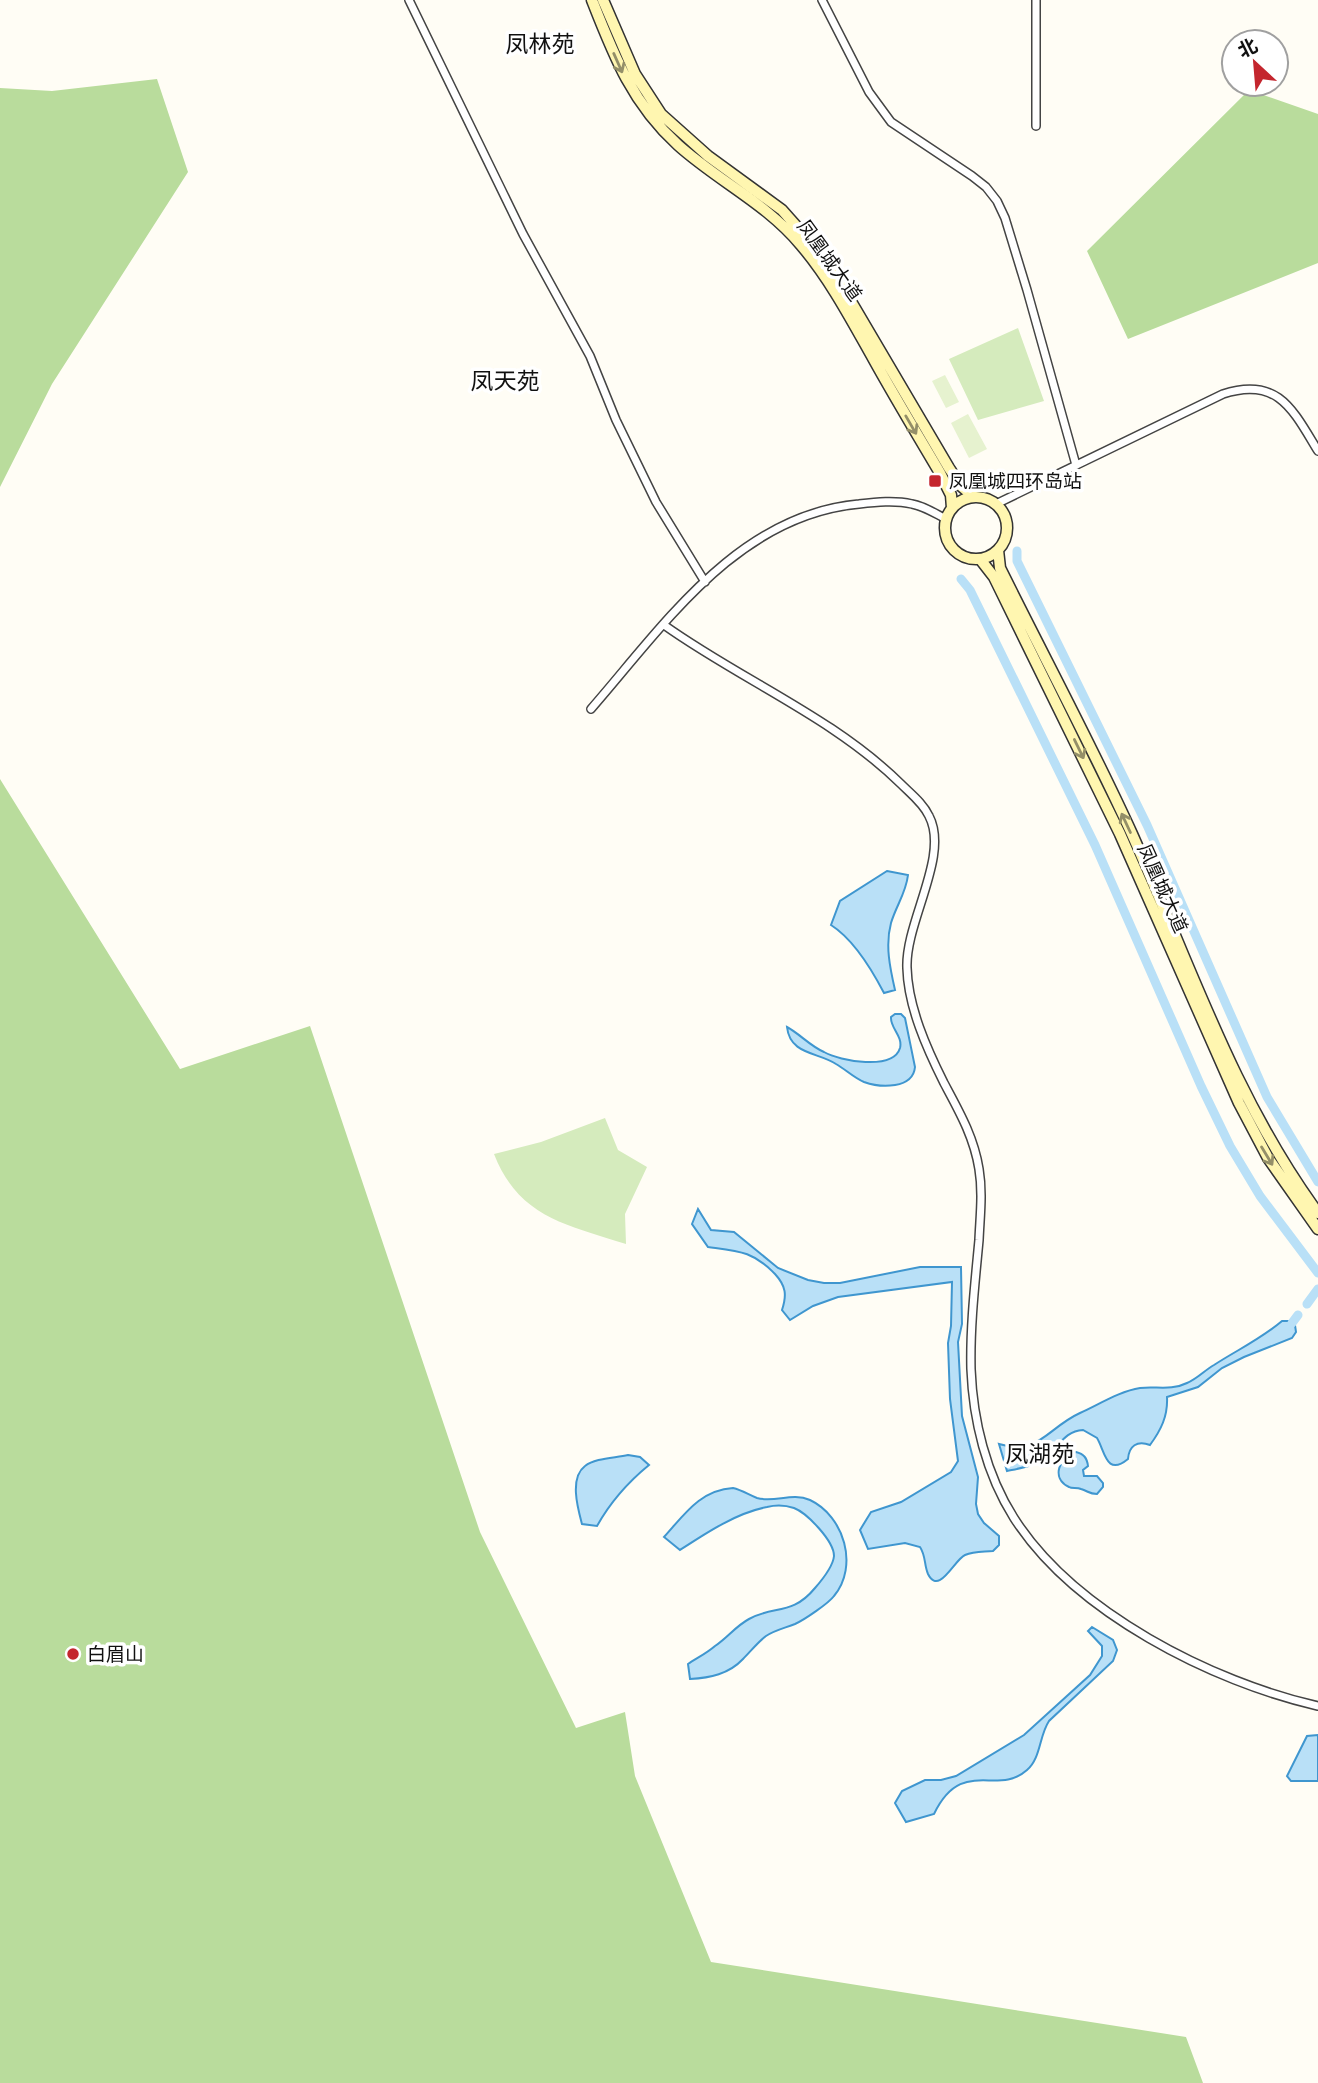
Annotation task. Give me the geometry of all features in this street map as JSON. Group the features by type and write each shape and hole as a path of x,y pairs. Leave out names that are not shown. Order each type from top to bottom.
{"main road":[{"name":"凤凰城大道","path":"592,0 624,78 651,117 678,145 785,226 819,269 940,473 951,495 953,508"},
{"name":"凤凰城大道","path":"603,0 635,74 661,114 708,156 782,210 822,256 948,468 974,498"},
{"path":"974,498 982,498 996,504 1007,521 1005,542 998,550 980,559 969,559 951,549 944,529 946,519 953,508 962,500 974,498"},
{"name":"凤凰城大道","path":"998,550 1000,568 1131,832 1250,1105 1283,1163 1318,1213"},
{"name":"凤凰城大道","path":"980,559 994,577 1114,822 1249,1123 1268,1158 1318,1229"}],"street":[{"path":"409,0 523,234 590,356 616,420 656,502 705,582"},
{"path":"822,0 869,92 891,122 972,176 986,187 997,201 1005,218 1027,290 1076,465"},
{"path":"1036,0 1037,126"},
{"path":"996,504 1223,394 1245,389 1267,391 1281,398 1294,412 1318,451"},
{"path":"591,709 705,582 736,553 790,521 830,508 872,502 914,504 946,519"},
{"path":"664,625 701,651 826,724 863,750 923,805 932,822 933,855 923,899 910,932 908,980 930,1052 964,1120 977,1157 981,1196 971,1339 972,1388 989,1465 1013,1515 1033,1544 1061,1572 1093,1599 1142,1633 1188,1660 1233,1680 1278,1696 1318,1706"}],"green space":[{"path":"157,79 188,172 52,384 0,487 0,88 52,91"},
{"path":"1241,98 1272,98 1318,114 1318,263 1128,339 1087,251"},
{"path":"1018,328 1044,401 978,420 949,359"},
{"path":"945,375 959,402 946,408 932,381"},
{"path":"968,414 987,449 969,458 951,423"},
{"path":"0,779 180,1069 310,1026 480,1532 576,1728 625,1712 635,1776 711,1962 1186,2037 1203,2083 0,2083"},
{"path":"605,1118 618,1150 647,1167 625,1214 626,1244 565,1224 531,1206 504,1175 494,1154 541,1142"}],"water":[{"path":"887,871 908,875 889,931 889,956 895,990 884,993 854,947 831,925 840,901"},
{"path":"895,1014 901,1014 905,1018 915,1067 909,1079 887,1086 864,1082 829,1060 799,1048 789,1036 787,1027 814,1047 832,1055 853,1061 877,1062 887,1060 900,1048 900,1040 891,1021"},
{"path":"698,1209 711,1230 734,1232 778,1268 808,1280 840,1283 920,1267 961,1267 962,1324 958,1342 962,1416 978,1477 978,1514 999,1536 999,1545 993,1551 965,1555 937,1581 932,1580 928,1574 920,1547 905,1543 868,1549 860,1530 871,1512 901,1502 951,1472 958,1461 950,1399 948,1343 952,1282 838,1297 813,1306 790,1320 782,1310 785,1300 779,1278 752,1256 708,1247 692,1224"},
{"path":"1282,1321 1295,1325 1296,1332 1292,1338 1222,1368 1198,1387 1167,1397 1165,1417 1150,1445 1134,1445 1128,1459 1121,1464 1111,1464 1097,1438 1083,1430 1067,1436 1038,1462 1007,1471 999,1444 1013,1447 1034,1443 1069,1419 1125,1392 1140,1388 1175,1387 1187,1383"},
{"path":"1076,1452 1083,1455 1087,1461 1088,1466 1083,1470 1084,1476 1097,1476 1103,1483 1097,1494 1070,1488 1060,1478 1059,1468 1062,1462"},
{"path":"628,1455 640,1457 649,1465 620,1493 597,1526 582,1524 576,1494 580,1471 594,1461"},
{"path":"733,1488 764,1499 803,1498 822,1507 839,1529 844,1543 846,1571 834,1596 816,1611 795,1624 766,1636 743,1659 725,1672 690,1679 688,1664 712,1649 740,1625 758,1615 791,1606 807,1597 829,1569 834,1556 830,1543 819,1528 799,1511 787,1506 770,1506 744,1514 680,1550 664,1537 686,1512 702,1499 711,1493"},
{"path":"1092,1627 1113,1640 1117,1650 1113,1661 1049,1721 1032,1765 1016,1777 980,1780 956,1786 934,1814 906,1822 895,1803 902,1791 925,1780 956,1776 1024,1735 1090,1675 1102,1656 1102,1646 1088,1631"},
{"path":"1318,1735 1318,1781 1291,1781 1287,1776 1307,1736"}],"waterway":[{"path":"1017,551 1017,561 1147,825 1267,1097 1318,1182"},
{"path":"961,579 970,590 1095,845 1230,1146 1260,1196 1318,1273"},
{"path":"1307,1304 1318,1289"},
{"path":"1292,1323 1298,1315"}],"place":[{"name":"凤凰城四环岛站","path":"935,481"},
{"name":"白眉山","path":"73,1654"}],"district":[{"name":"凤林苑","path":"540,44"},
{"name":"凤天苑","path":"505,381"},
{"name":"凤湖苑","path":"1040,1454"}]}
